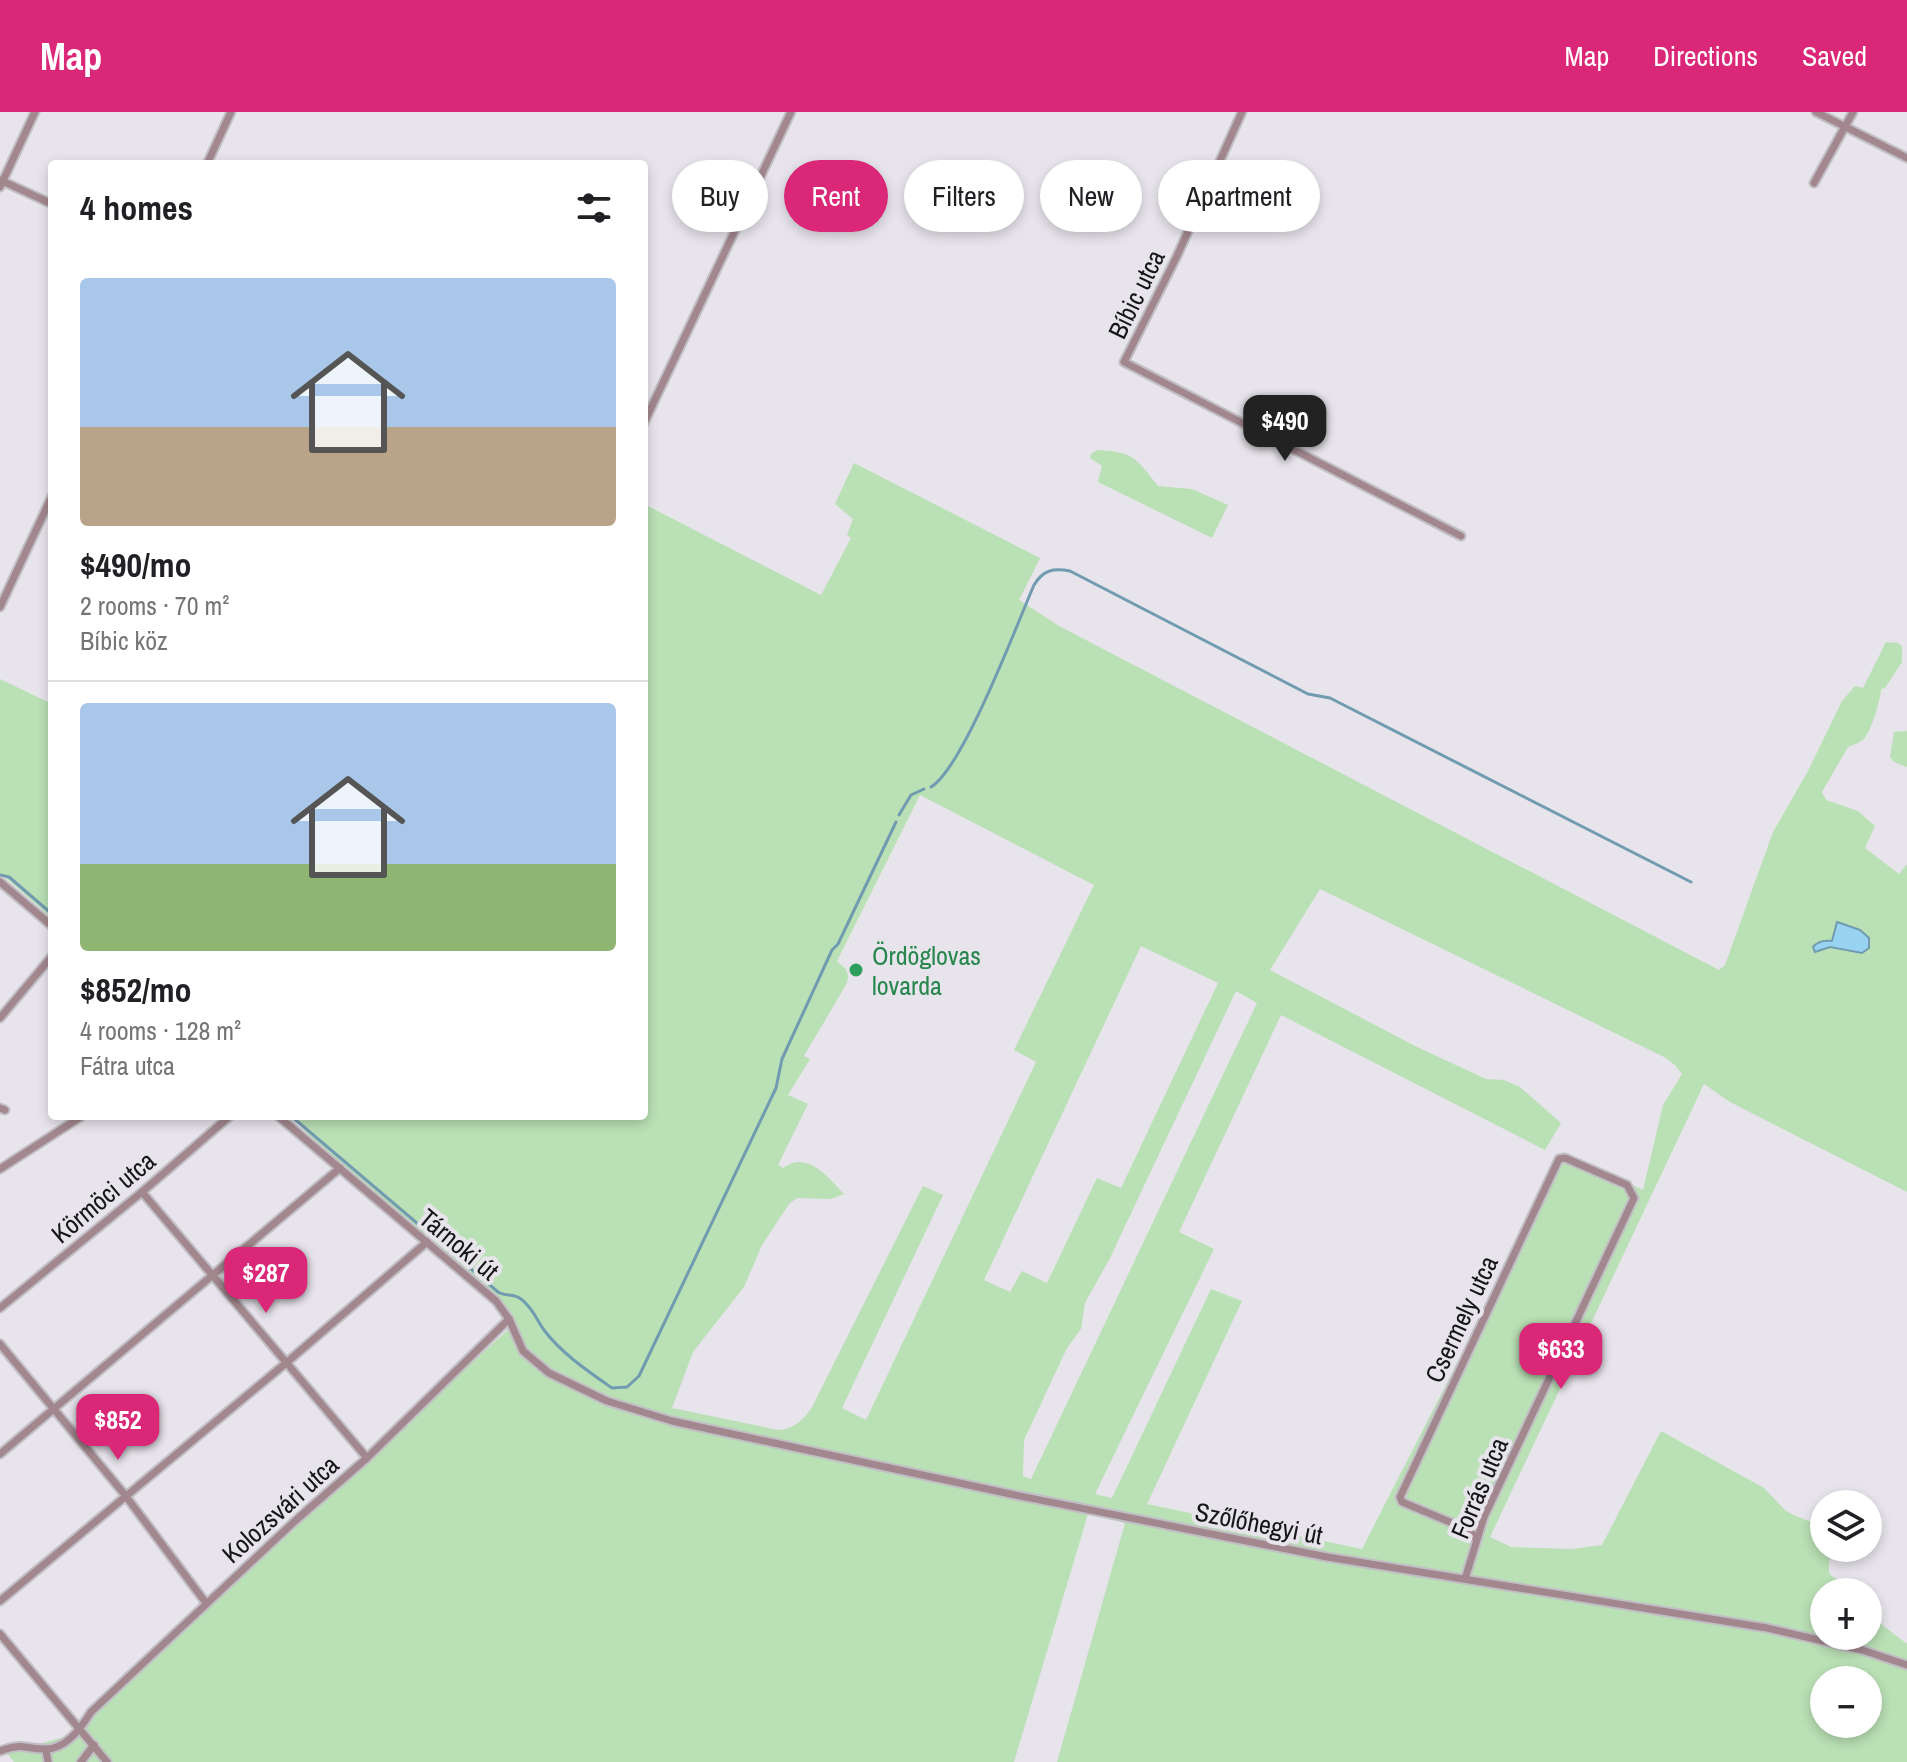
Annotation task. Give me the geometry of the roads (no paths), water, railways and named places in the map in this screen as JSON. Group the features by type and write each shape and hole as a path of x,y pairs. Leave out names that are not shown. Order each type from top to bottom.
{"street":[{"path":"35,112 1,183 48,202"},
{"path":"209,160 231,112"},
{"path":"648,415 791,112"},
{"name":"Bíbic utca","path":"1242,112 1177,256 1124,362 1461,536"},
{"path":"1816,112 1907,158"},
{"path":"1814,183 1853,112"},
{"path":"0,607 48,505"},
{"path":"0,882 48,923"},
{"path":"0,1018 48,961"},
{"path":"0,1169 76,1120"},
{"name":"Körmöci utca","path":"0,1308 225,1120"},
{"name":"Tárnoki út","path":"283,1120 496,1301 509,1319 515,1338 534,1362 549,1373 607,1401"},
{"name":"Csermely utca","path":"1476,1539 1463,1527 1402,1502 1400,1497 1409,1477 1559,1159 1565,1158 1627,1185 1634,1198"},
{"path":"0,1454 340,1168"},
{"path":"142,1192 367,1458"},
{"name":"Forrás utca","path":"1465,1579 1476,1539 1634,1198"},
{"path":"0,1601 427,1242"},
{"name":"Kolozsvári utca","path":"80,1730 91,1712 367,1458 509,1319"},
{"path":"0,1344 125,1495 206,1603"},
{"name":"Szőlőhegyi út","path":"607,1401 672,1421 1030,1498 1327,1557 1767,1628 1862,1650 1907,1665"},
{"path":"0,1634 107,1762"},
{"path":"0,1751 19,1745 46,1750 73,1737 80,1730"},
{"path":"81,1762 94,1745"},
{"path":"46,1750 48,1762"}],"water":[{"path":"1837,922 1860,930 1869,938 1869,948 1862,953 1830,947 1815,952 1813,947 1817,943 1832,941"}],"waterway":[{"path":"931,787 944,774 973,725 1037,580 1045,573 1064,570 1308,694 1330,698 1691,882"},
{"path":"899,815 911,795 924,789"},
{"path":"296,1120 498,1292 525,1302 544,1330 576,1362 612,1388 627,1387 639,1376 776,1088 782,1059 832,950 838,944 896,822"},
{"path":"0,875 9,877 48,911"}],"place":[{"name":"Ördöglovas lovarda","path":"856,970"}]}
